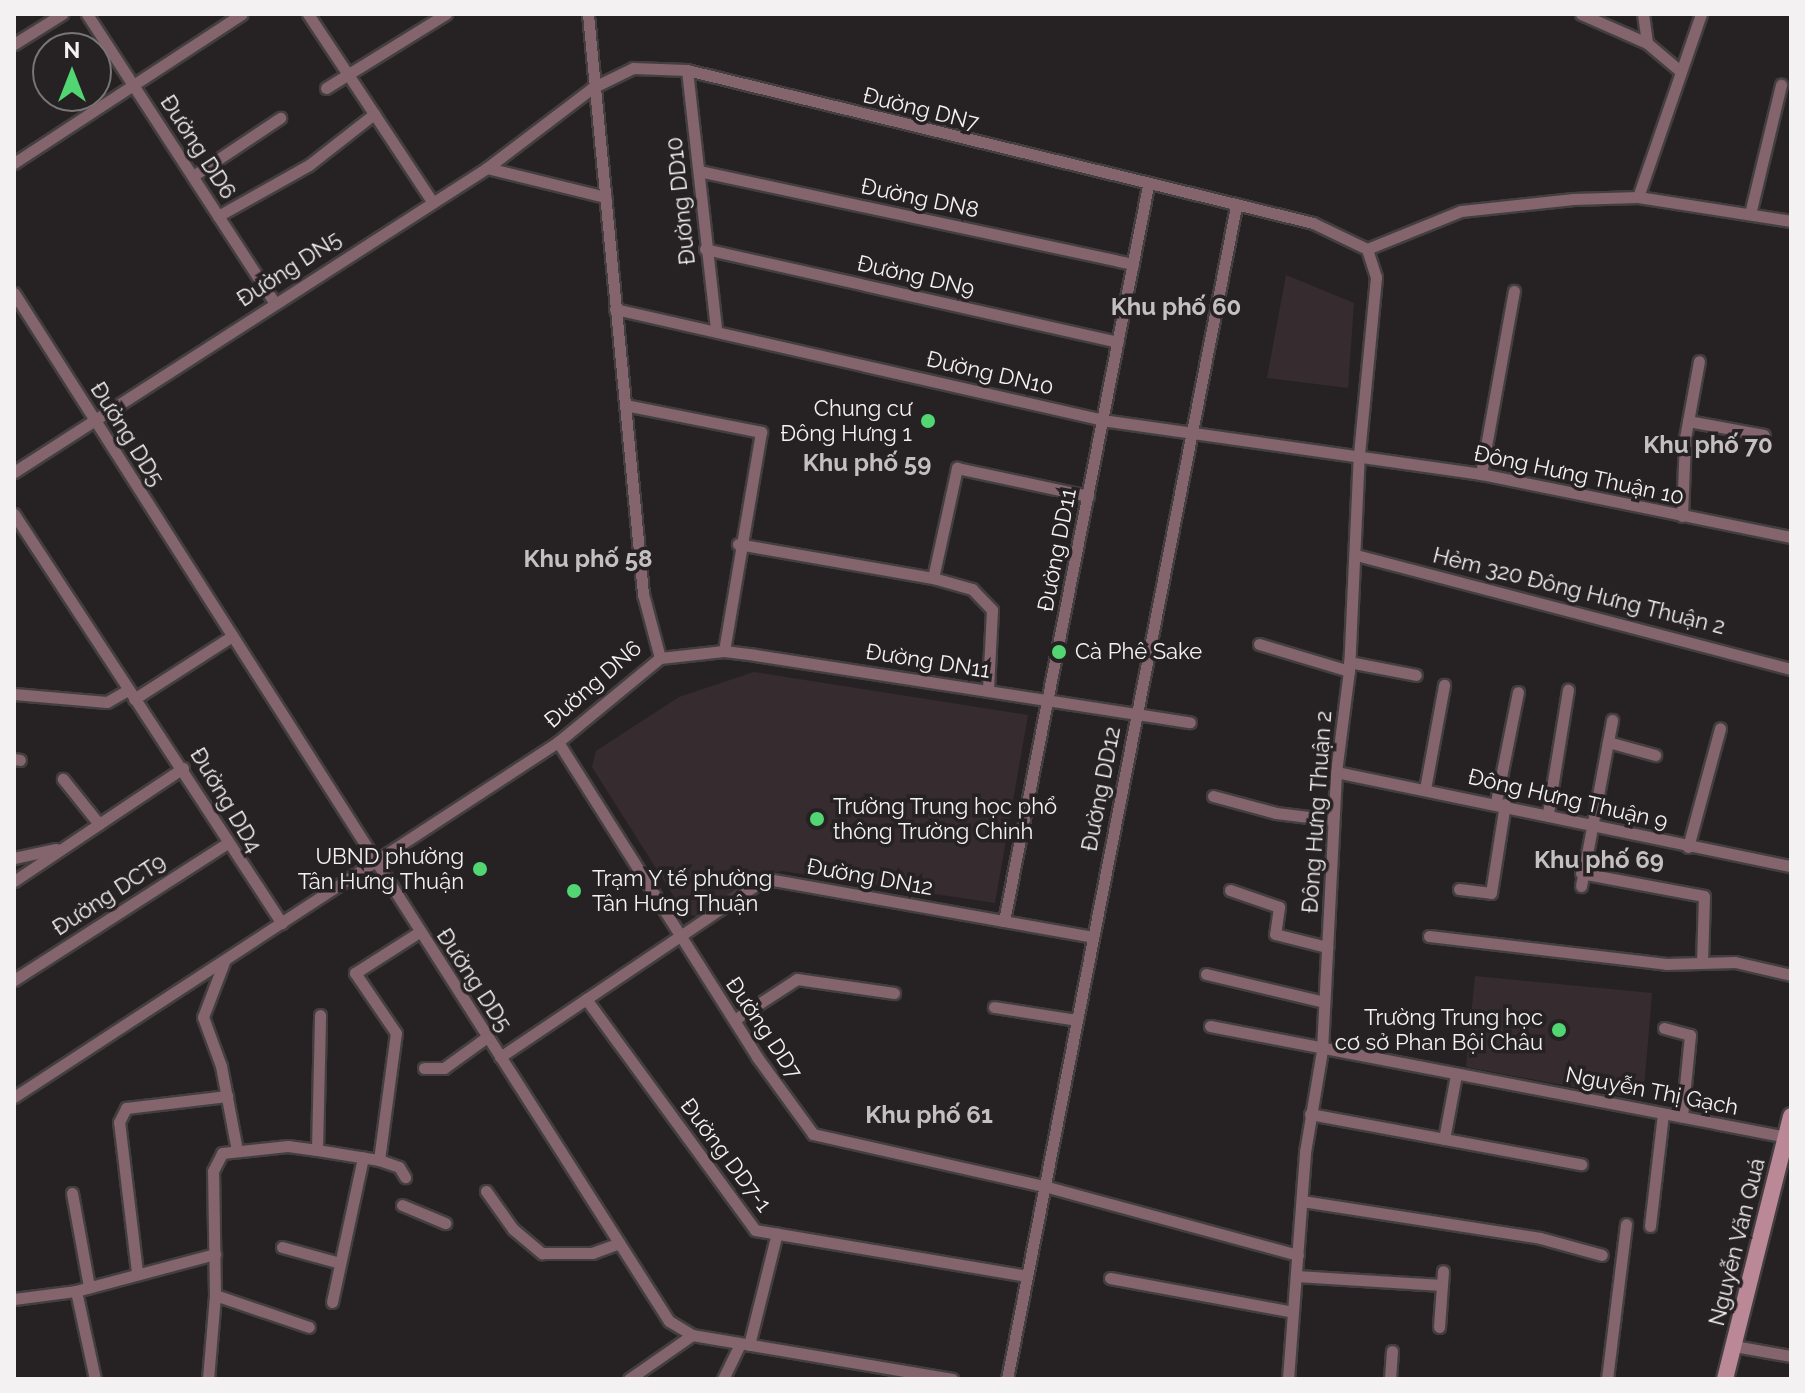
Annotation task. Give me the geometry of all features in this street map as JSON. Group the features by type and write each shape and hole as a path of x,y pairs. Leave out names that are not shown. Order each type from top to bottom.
{"main road":[{"name":"Nguyễn Văn Quá","path":"1725,1379 1787,1148 1791,1116"}],"street":[{"path":"14,44 62,14"},
{"name":"Đường DD6","path":"87,14 275,303"},
{"path":"14,163 135,88 242,14"},
{"path":"308,14 431,200"},
{"path":"326,88 446,14"},
{"name":"Đường DN6","path":"14,1097 558,742 660,658 643,594 592,88 588,14"},
{"path":"1581,14 1647,43 1679,70"},
{"path":"1643,14 1647,43"},
{"path":"1638,197 1679,70 1701,14"},
{"name":"Đường DN7","path":"487,168 592,88 633,68 687,70 1148,186 1313,223 1367,249"},
{"name":"Đường DD10","path":"687,70 716,328"},
{"path":"1750,214 1781,85"},
{"path":"218,216 309,165 374,114"},
{"path":"193,176 280,118"},
{"path":"487,168 605,197"},
{"name":"Đường DN5","path":"14,472 431,200 487,168"},
{"name":"Đường DN8","path":"699,171 1133,264"},
{"name":"Đường DD11","path":"1004,921 1148,186"},
{"path":"1367,249 1461,211 1638,197 1791,221"},
{"name":"Đường DD12","path":"1007,1379 1236,206"},
{"name":"Đường DN9","path":"705,249 1118,342"},
{"name":"Đông Hưng Thuận 2","path":"1288,1379 1310,1114 1322,1050 1336,772 1349,666 1359,454 1376,277 1367,249"},
{"path":"1481,474 1514,291"},
{"name":"Đường DD5","path":"14,293 669,1321 692,1335 951,1379"},
{"name":"Đường DN10","path":"615,309 716,328 1102,420 1192,435 1359,454"},
{"path":"1682,516 1688,421 1699,361"},
{"path":"625,405 761,432 738,544 724,651"},
{"path":"1688,421 1764,435"},
{"name":"Đông Hưng Thuận 10","path":"1359,454 1481,474 1791,537"},
{"path":"933,578 957,468 1088,496"},
{"name":"Đường DD4","path":"14,514 282,923"},
{"path":"738,544 933,578 972,589 992,610 988,690"},
{"name":"Hẻm 320 Đông Hưng Thuận 2","path":"1356,555 1791,669"},
{"path":"14,694 107,702 131,695 232,636"},
{"path":"1259,644 1349,666 1416,675"},
{"name":"Đường DN11","path":"660,658 724,651 1190,722"},
{"path":"1425,789 1444,685"},
{"path":"1548,813 1568,690"},
{"path":"1459,889 1491,893 1500,803 1518,692"},
{"path":"1581,886 1589,824 1612,720"},
{"path":"1688,847 1720,728"},
{"name":"Đường DD7","path":"558,742 734,1020 813,1134 1044,1186 1298,1255"},
{"path":"1608,742 1655,755"},
{"path":"14,881 183,768"},
{"name":"Đông Hưng Thuận 9","path":"1336,772 1500,803 1688,847 1791,866"},
{"path":"63,779 99,824"},
{"path":"1213,796 1276,813 1333,820"},
{"name":"Đường DCT9","path":"14,980 227,843"},
{"path":"14,858 61,848"},
{"path":"1581,873 1704,896 1702,962"},
{"name":"Đường DN12","path":"500,1057 759,883 773,880 1093,937"},
{"path":"1230,890 1279,907 1275,934 1327,947"},
{"path":"379,1160 396,1033 355,973 419,932"},
{"path":"1429,936 1666,964 1735,962 1791,975"},
{"path":"224,961 203,1017 227,1096 237,1151"},
{"path":"1206,974 1324,1002"},
{"path":"734,1020 797,979 894,993"},
{"name":"Đường DD7-1","path":"586,999 755,1230 1027,1276"},
{"path":"994,1007 1077,1020"},
{"path":"317,1150 320,1015"},
{"name":"Nguyễn Thị Gạch","path":"1210,1026 1682,1117 1787,1148"},
{"path":"1664,1028 1690,1035 1682,1117"},
{"path":"424,1068 444,1068 487,1037"},
{"path":"1444,1139 1456,1075"},
{"path":"137,1272 130,1244 119,1122 126,1108 227,1096"},
{"path":"1310,1114 1581,1164"},
{"path":"1650,1226 1663,1114"},
{"path":"208,1379 215,1295 213,1171 222,1153 288,1146 379,1160 399,1167 405,1177"},
{"path":"332,1302 363,1157"},
{"path":"486,1191 513,1229 542,1253 592,1253 619,1243"},
{"path":"72,1193 89,1287"},
{"path":"1302,1201 1540,1238 1602,1255"},
{"path":"402,1205 445,1223"},
{"path":"1607,1379 1626,1224"},
{"path":"726,1378 745,1344 777,1233"},
{"path":"282,1247 340,1263"},
{"path":"14,1299 76,1291 137,1272 215,1254"},
{"path":"1439,1327 1443,1271"},
{"path":"1296,1276 1442,1285"},
{"path":"1110,1278 1293,1312"},
{"path":"76,1291 95,1379"},
{"path":"215,1295 309,1327"},
{"path":"629,1379 692,1335"},
{"path":"1734,1346 1791,1356"},
{"path":"1390,1379 1392,1351"}],"shaded area":[{"path":"1286,275 1354,303 1348,388 1267,378"},
{"name":"Trường Trung học phổ thông Trường Chinh","path":"754,672 1028,715 995,903 782,871 766,875 700,917 685,914 592,767 596,751 679,697"},
{"name":"Trường Trung học cơ sở Phan Bội Châu","path":"1475,976 1652,993 1643,1100 1466,1067"}],"place":[{"name":"Chung cư Đông Hưng 1","path":"928,421"},
{"name":"Cà Phê Sake","path":"1059,652"},
{"name":"Trường Trung học phổ thông Trường Chinh","path":"817,819"},
{"name":"UBND phường Tân Hưng Thuận","path":"480,869"},
{"name":"Trạm Y tế phường Tân Hưng Thuận","path":"574,891"},
{"name":"Trường Trung học cơ sở Phan Bội Châu","path":"1559,1030"}],"district":[{"name":"Khu phố 60","path":"1176,307"},
{"name":"Khu phố 70","path":"1708,445"},
{"name":"Khu phố 59","path":"867,463"},
{"name":"Khu phố 58","path":"588,559"},
{"name":"Khu phố 69","path":"1599,860"},
{"name":"Khu phố 61","path":"929,1115"}]}
